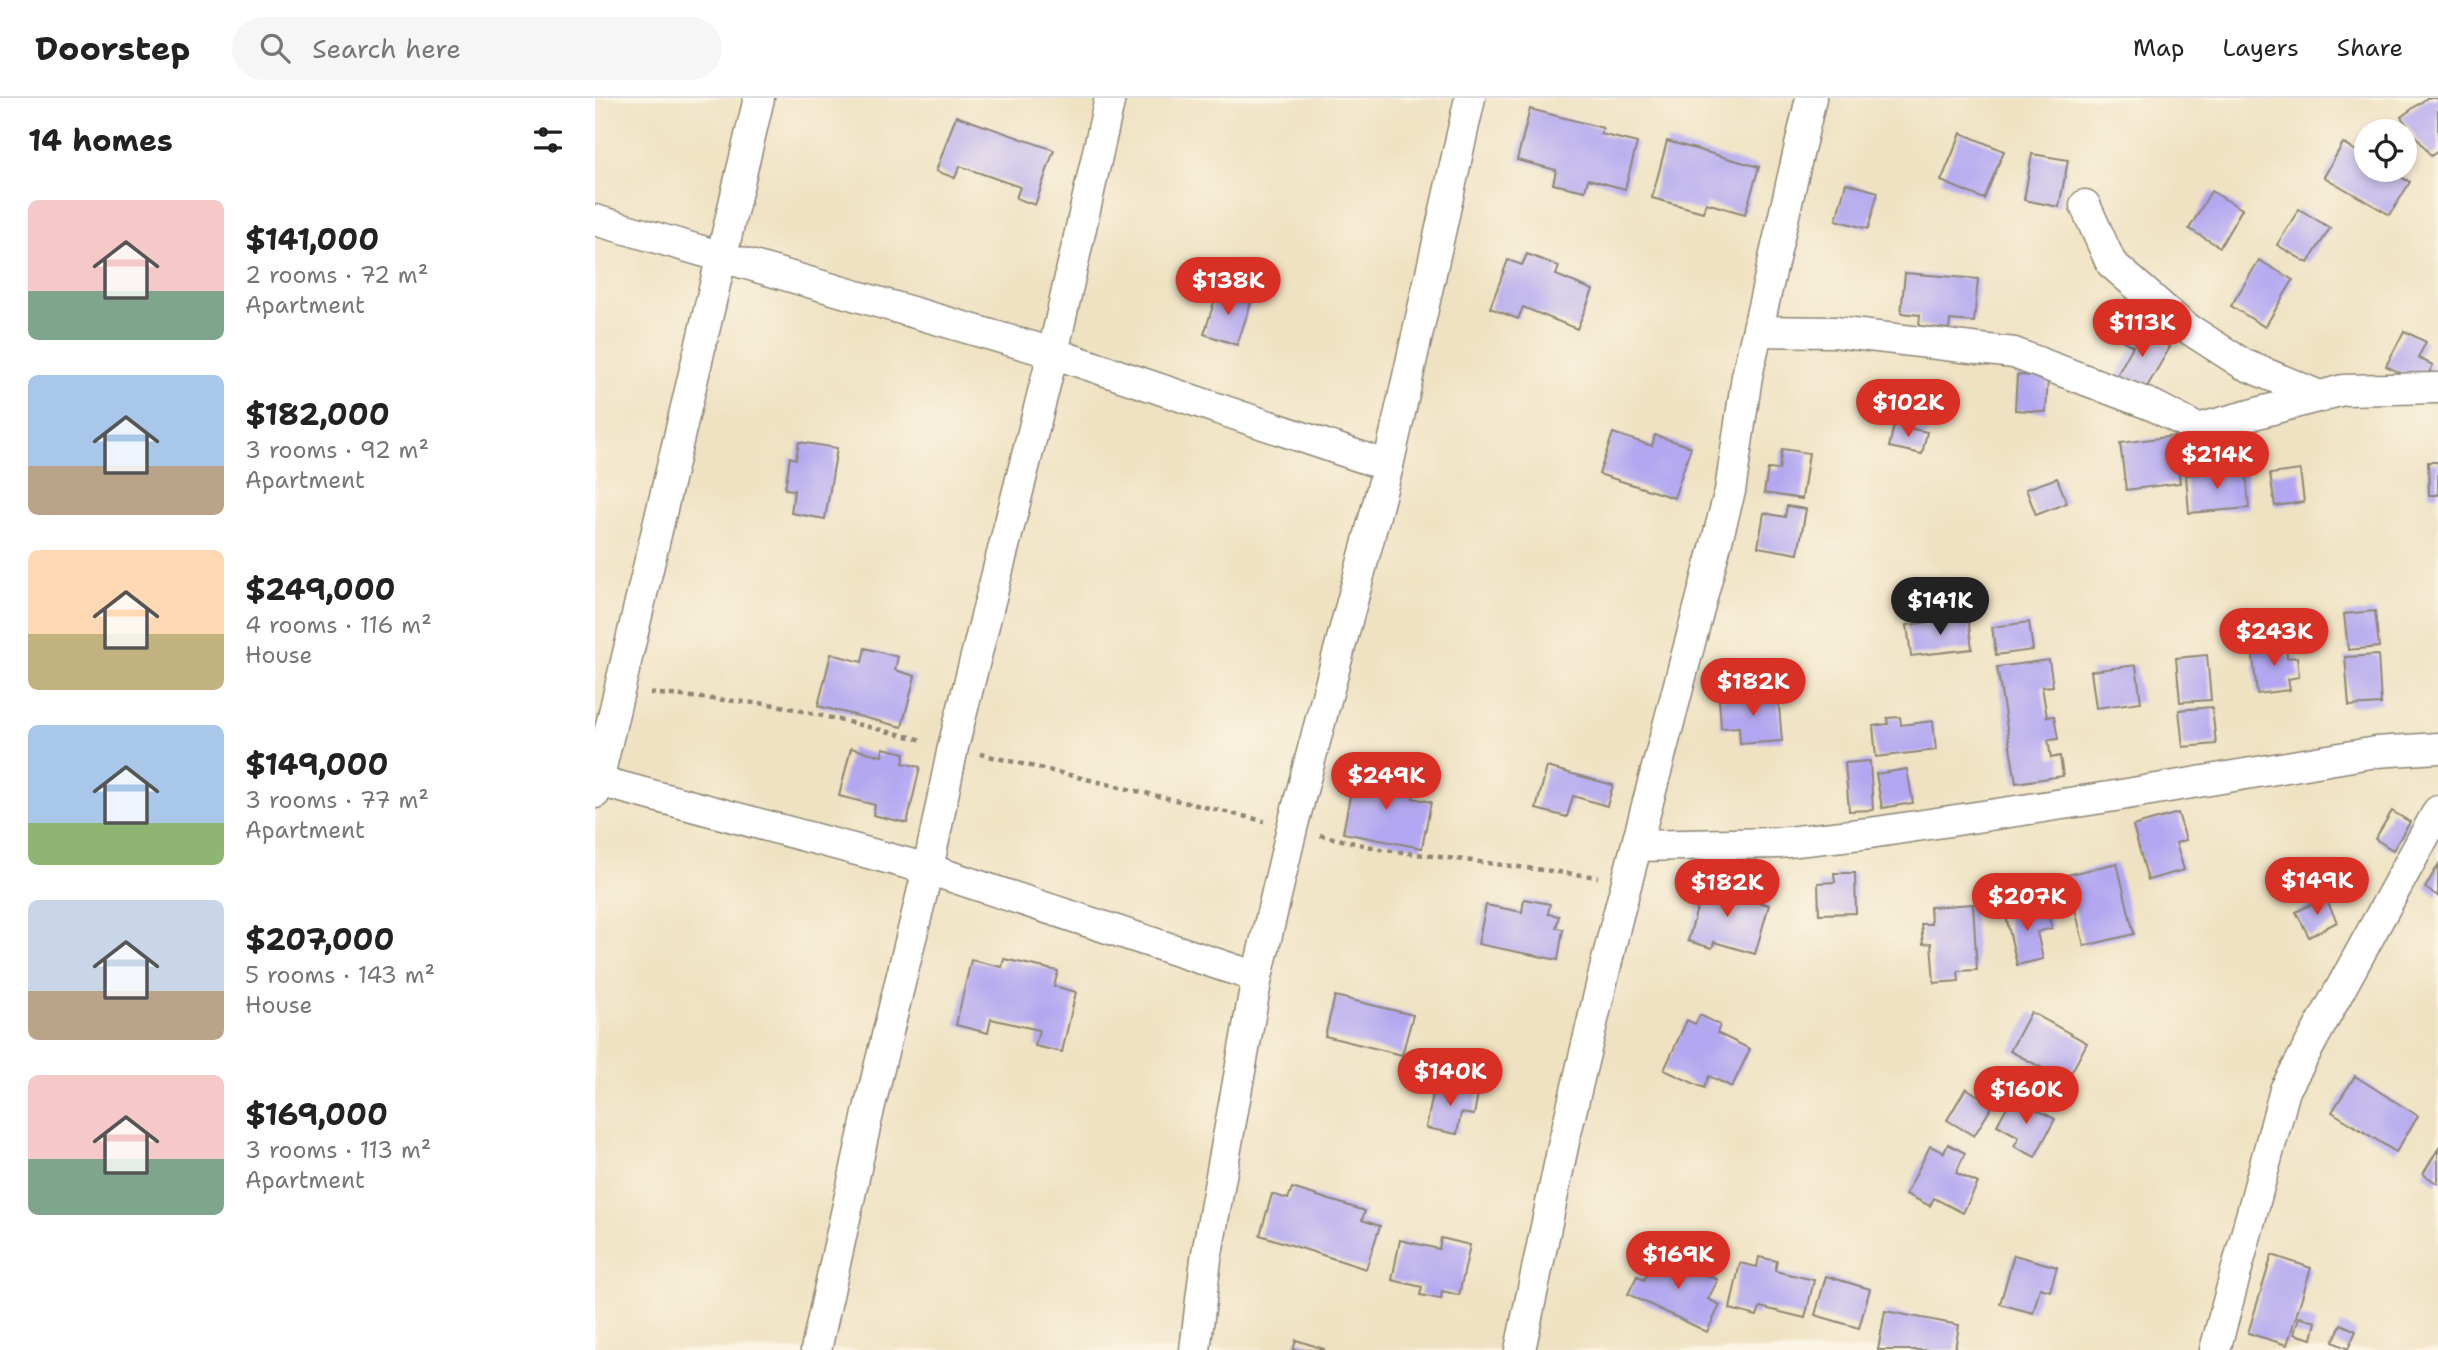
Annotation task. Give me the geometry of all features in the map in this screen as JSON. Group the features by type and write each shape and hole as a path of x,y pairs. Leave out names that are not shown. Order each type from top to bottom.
{"street":[{"path":"759,98 596,785 927,869 1257,977"},
{"path":"816,1350 953,747 1053,353 1110,98"},
{"path":"1195,1350 1206,1259 1257,977 1293,828 1388,466 1470,98"},
{"path":"1520,1350 1565,1138 1627,880 1730,491 1747,376 1811,98"},
{"path":"2085,205 2111,264 2181,324 2243,364 2322,397"},
{"path":"595,220 1053,353 1388,466"},
{"path":"1759,331 1835,332 2014,353 2154,406 2198,429 2343,390 2438,388"},
{"path":"1637,846 1778,843 1870,833 2109,797 2376,752 2438,748"},
{"path":"2215,1350 2285,1090 2438,811"}],"path":[{"path":"619,686 654,694 778,705 1385,850 1627,880"}],"building":[{"path":"2427,98 2438,98 2438,151 2431,156 2417,138 2417,119 2401,117"},
{"path":"1530,109 1603,128 1601,134 1637,143 1625,189 1588,179 1585,191 1553,184 1556,170 1517,160"},
{"path":"956,116 1054,150 1035,205 1016,198 1020,187 960,166 955,178 936,171"},
{"path":"1961,133 2004,151 1984,199 1941,181"},
{"path":"1667,141 1759,167 1745,214 1706,203 1703,212 1652,198"},
{"path":"2343,143 2354,150 2354,182 2410,182 2390,215 2324,177"},
{"path":"2032,154 2068,160 2059,207 2024,200"},
{"path":"1846,183 1878,192 1868,229 1836,220"},
{"path":"2211,191 2242,209 2220,247 2189,229"},
{"path":"2299,209 2330,228 2308,263 2277,245"},
{"path":"1527,254 1559,266 1556,275 1593,290 1577,329 1523,307 1518,319 1490,308 1508,260 1522,265"},
{"path":"2259,260 2293,280 2265,327 2231,306"},
{"path":"1905,273 1978,279 1974,322 1950,320 1949,329 1919,326 1920,315 1901,313"},
{"path":"1218,290 1252,300 1237,345 1204,334"},
{"path":"2131,325 2170,347 2144,392 2116,377 2133,346 2122,340"},
{"path":"2404,331 2426,342 2418,358 2433,365 2423,385 2386,366"},
{"path":"2017,375 2048,377 2046,412 2015,410"},
{"path":"1894,425 1927,432 1922,454 1889,447"},
{"path":"1613,433 1652,446 1655,435 1691,447 1674,498 1599,474"},
{"path":"2174,436 2180,483 2126,490 2120,443"},
{"path":"799,442 837,448 825,519 791,513 794,490 785,489 790,457 796,459"},
{"path":"1782,449 1809,453 1802,499 1764,493 1768,469 1779,470"},
{"path":"2428,462 2438,462 2438,495 2429,495"},
{"path":"2246,470 2249,508 2189,513 2186,475"},
{"path":"2300,470 2304,502 2275,506 2270,474"},
{"path":"2057,478 2067,503 2036,515 2026,489"},
{"path":"1787,506 1806,509 1798,554 1758,547 1764,513 1785,517"},
{"path":"2375,611 2379,647 2348,650 2344,614"},
{"path":"1968,617 1972,649 1911,656 1907,625"},
{"path":"2029,622 2033,650 1996,655 1992,627"},
{"path":"2286,643 2287,658 2297,657 2299,677 2288,679 2290,690 2257,694 2252,647"},
{"path":"865,648 898,657 895,670 915,676 902,727 818,706 831,654 862,662"},
{"path":"2207,655 2211,700 2180,702 2176,658"},
{"path":"2378,655 2381,704 2349,706 2345,657"},
{"path":"2049,660 2053,686 2042,687 2047,717 2054,716 2058,739 2048,740 2051,758 2060,756 2063,776 2016,783 1997,667"},
{"path":"2136,665 2141,702 2096,708 2091,671"},
{"path":"1778,695 1782,741 1740,744 1739,727 1721,728 1719,699"},
{"path":"2212,707 2216,744 2183,747 2179,710"},
{"path":"1900,717 1901,725 1933,721 1936,750 1876,757 1873,726 1888,724 1887,718"},
{"path":"851,748 882,756 883,748 905,753 903,763 920,767 907,823 873,815 875,805 839,796"},
{"path":"1870,761 1873,810 1849,811 1845,763"},
{"path":"1547,767 1613,785 1607,806 1573,796 1567,817 1536,809"},
{"path":"1907,769 1913,803 1882,808 1876,774"},
{"path":"1354,775 1416,787 1413,798 1431,802 1422,848 1343,833"},
{"path":"2392,811 2410,822 2393,850 2375,839"},
{"path":"2178,813 2186,840 2176,843 2184,870 2148,880 2133,826"},
{"path":"2117,863 2134,934 2084,946 2067,875"},
{"path":"2438,865 2438,896 2425,888"},
{"path":"1834,873 1855,873 1856,913 1819,914 1818,883 1835,882"},
{"path":"1705,879 1732,887 1730,894 1769,905 1755,954 1714,942 1712,948 1688,941"},
{"path":"2325,897 2337,922 2309,937 2296,912"},
{"path":"1524,899 1550,904 1548,914 1559,916 1556,928 1563,929 1558,960 1478,944 1486,905 1522,912"},
{"path":"1973,904 1977,970 1958,971 1959,981 1934,983 1931,943 1923,944 1921,924 1931,924 1930,907"},
{"path":"2036,905 2038,916 2048,914 2052,928 2037,932 2043,959 2017,965 2005,912"},
{"path":"1004,959 1058,971 1054,986 1076,992 1062,1052 1035,1046 1039,1030 991,1019 988,1033 956,1025 971,960 1002,967"},
{"path":"1335,996 1413,1015 1402,1055 1325,1036"},
{"path":"2031,1012 2087,1043 2067,1081 2010,1051"},
{"path":"1700,1015 1720,1025 1717,1033 1750,1049 1732,1087 1709,1076 1704,1088 1664,1070 1687,1020 1695,1024"},
{"path":"2355,1076 2418,1116 2396,1152 2332,1112"},
{"path":"1435,1084 1478,1093 1474,1115 1461,1113 1457,1134 1426,1128"},
{"path":"1966,1088 1993,1105 1974,1136 1947,1120"},
{"path":"2012,1097 2055,1119 2035,1157 2014,1146 2019,1137 1997,1125"},
{"path":"1948,1144 1965,1153 1956,1173 1978,1183 1963,1213 1934,1198 1930,1206 1906,1194 1930,1146 1944,1153"},
{"path":"2438,1149 2438,1184 2423,1174"},
{"path":"1292,1188 1365,1211 1362,1220 1380,1226 1366,1269 1260,1235 1272,1194 1288,1199"},
{"path":"1441,1238 1470,1245 1459,1295 1442,1291 1441,1299 1420,1295 1422,1287 1392,1280 1400,1240 1439,1249"},
{"path":"1658,1251 1718,1280 1708,1299 1720,1305 1707,1332 1628,1294 1637,1276 1644,1280"},
{"path":"2014,1255 2057,1267 2050,1291 2040,1288 2033,1313 2000,1304"},
{"path":"2272,1255 2311,1268 2287,1345 2248,1333"},
{"path":"1759,1257 1777,1261 1775,1271 1814,1280 1805,1318 1760,1307 1757,1316 1730,1309 1740,1263 1757,1267"},
{"path":"1826,1276 1870,1289 1859,1328 1815,1315"},
{"path":"1885,1311 1959,1325 1955,1350 1878,1350"},
{"path":"2299,1317 2316,1322 2312,1339 2294,1334"},
{"path":"2341,1324 2356,1331 2348,1349 2333,1342"},
{"path":"1296,1340 1324,1349 1324,1350 1293,1350"}]}
